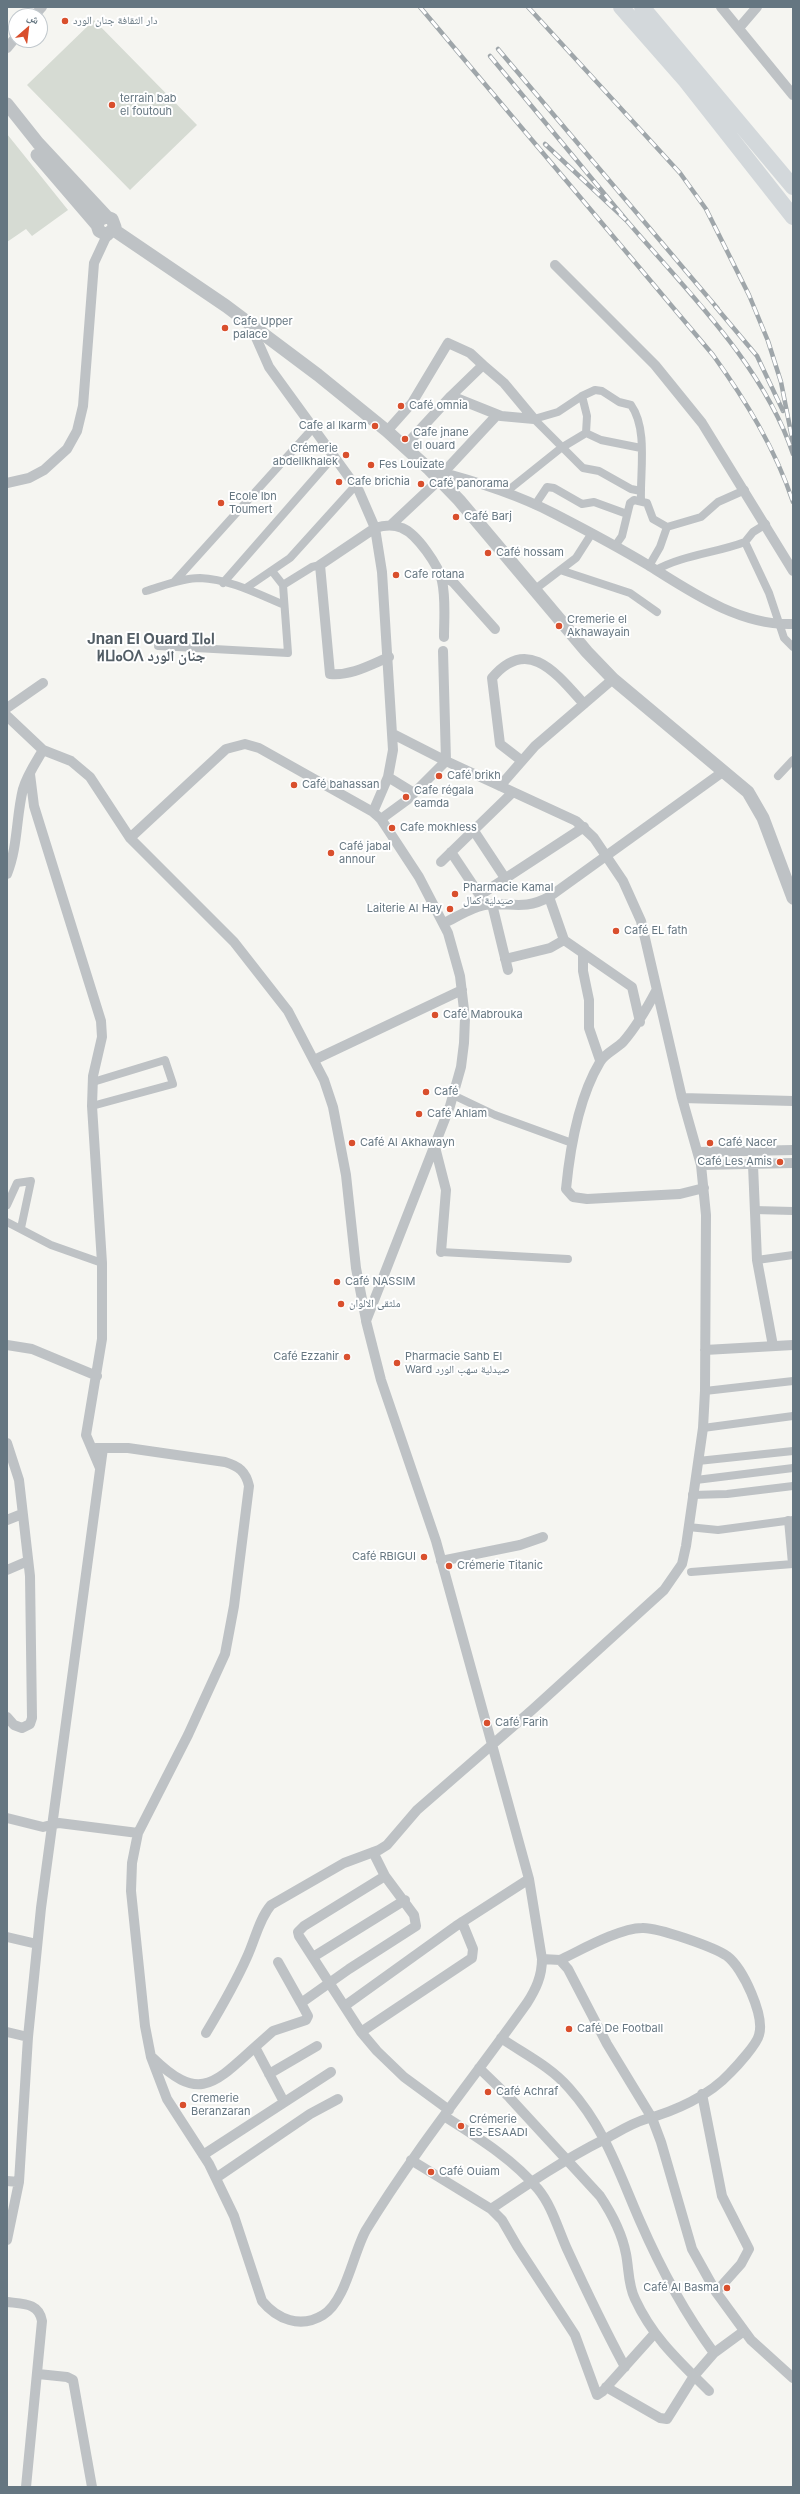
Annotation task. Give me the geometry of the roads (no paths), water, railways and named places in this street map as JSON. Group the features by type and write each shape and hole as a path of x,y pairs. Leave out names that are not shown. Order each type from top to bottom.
{"main road":[{"path":"621,7 686,81 793,217"},
{"path":"642,7 793,187"}],"street":[{"path":"721,7 793,95"},
{"path":"739,28 757,7"},
{"path":"7,104 105,227"},
{"path":"7,116 32,148 105,227 250,324 387,431 429,469 441,476 506,492 535,505 592,533 706,600 734,612 793,624"},
{"path":"7,483 29,478 44,470 67,449 77,431 83,406 94,263 105,227"},
{"path":"555,265 660,371 702,423 766,524 793,571"},
{"path":"250,324 269,367 356,485 369,510 375,528 382,572 389,657 393,734 393,750 388,777 377,816"},
{"path":"387,431 412,403 448,343 470,353 504,383 534,419 553,437 561,448 583,468 599,471 631,489 641,491"},
{"path":"404,447 483,364"},
{"path":"451,396 497,414 534,419 558,412 582,396 595,390 602,391 619,402 631,405 637,417 641,448 641,500"},
{"path":"582,396 587,416 586,433"},
{"path":"391,525 441,476 497,414"},
{"path":"174,582 314,427"},
{"path":"586,433 600,440 641,448"},
{"path":"506,492 561,448 586,433"},
{"path":"223,583 334,456"},
{"path":"441,476 459,500 534,590 613,679 673,732 737,781 756,803 793,898"},
{"path":"246,588 290,558 356,485"},
{"path":"535,505 547,487 554,488 582,504 594,502 627,514"},
{"path":"667,528 702,517 718,502 745,490"},
{"path":"615,546 622,536 631,501 641,500 647,504 653,519 667,528"},
{"path":"652,568 672,561 715,552 746,542 753,532 766,524"},
{"path":"283,585 312,567 320,565 375,528 391,525 401,527 412,535 434,562 440,574 443,588 444,637"},
{"path":"652,568 667,528"},
{"path":"534,590 576,558 592,533"},
{"path":"746,542 769,593 784,638 793,647"},
{"path":"320,565 330,674 339,675 359,670 389,657"},
{"path":"560,570 630,592 657,612"},
{"path":"158,646 288,652 283,585 272,571"},
{"path":"440,574 453,582 495,629"},
{"path":"146,591 174,582 200,578 246,588 284,605"},
{"path":"377,816 407,800 446,761 443,651"},
{"path":"522,761 500,744 492,678 503,665 521,658 538,662 554,671 584,704"},
{"path":"500,786 535,746 613,679"},
{"path":"7,708 43,683"},
{"path":"7,716 43,750 64,758 84,772 130,838 245,954 288,1011 314,1060 333,1107 340,1135 352,1247 366,1321 381,1380 441,1561 529,1879 542,1959 542,1970 535,1990 394,2184 365,2233 340,2293 331,2308 322,2316 297,2322 270,2310 262,2301 234,2216 203,2155 167,2099 152,2057 146,2026 131,1891 132,1863 138,1833 188,1735 225,1654 234,1606 249,1486 247,1476 237,1466 230,1463 128,1448 90,1448"},
{"path":"206,2033 228,1997 248,1956 264,1915 271,1905 344,1863 373,1852 386,1845 417,1810 492,1745 664,1590 682,1564 703,1428 708,1239 701,1165 682,1098 641,921 633,899 607,856 584,827 568,816 446,761 393,734"},
{"path":"130,838 226,749 237,745 259,748 377,816 419,877 444,923 456,957 462,990 464,1043 462,1067 435,1147 392,1251 366,1321"},
{"path":"7,874 23,790 30,772 43,750"},
{"path":"778,776 793,760"},
{"path":"444,923 472,909 489,905 532,905 549,897 724,771"},
{"path":"30,772 34,806 101,1021 102,1037 93,1082 92,1106 102,1263 102,1339 86,1435 90,1448 100,1468"},
{"path":"388,777 414,792"},
{"path":"441,862 513,792"},
{"path":"480,895 584,827"},
{"path":"474,831 505,878"},
{"path":"451,852 480,895 489,905 508,970"},
{"path":"549,897 564,940 632,987 640,1022"},
{"path":"505,959 550,948 564,940"},
{"path":"583,954 583,971 589,1000 589,1028 600,1060"},
{"path":"314,1060 462,990"},
{"path":"656,991 640,1022 622,1043 600,1060 582,1099 572,1143 566,1188 573,1198 587,1199 680,1194 704,1188"},
{"path":"92,1106 173,1084 165,1060 93,1082"},
{"path":"453,1095 496,1116 572,1143"},
{"path":"682,1098 793,1101"},
{"path":"435,1147 446,1190 441,1252 568,1259"},
{"path":"698,1152 793,1150"},
{"path":"701,1165 793,1163"},
{"path":"753,1165 757,1260 773,1346"},
{"path":"7,1205 17,1183 30,1181 21,1228"},
{"path":"754,1210 793,1211"},
{"path":"7,1222 51,1245 102,1263"},
{"path":"757,1260 793,1255"},
{"path":"705,1350 793,1345"},
{"path":"8,1348 32,1349 97,1376"},
{"path":"705,1391 793,1382"},
{"path":"703,1428 793,1416"},
{"path":"7,1443 11,1467 19,1480 28,1561 32,1718 30,1724 22,1728 14,1725 7,1717"},
{"path":"7,2240 19,2182 28,2037 37,1944 103,1448"},
{"path":"698,1462 793,1451"},
{"path":"696,1480 793,1468"},
{"path":"692,1495 727,1494 793,1486"},
{"path":"7,1520 22,1514"},
{"path":"688,1527 718,1530 791,1520 793,1564 691,1572"},
{"path":"441,1561 520,1545 543,1537"},
{"path":"7,1570 28,1561"},
{"path":"9,1816 43,1827 59,1823 138,1833"},
{"path":"301,2003 331,1984 349,1969 416,1926 416,1918 405,1900 385,1876 373,1852"},
{"path":"385,1876 300,1930 299,1936 376,2051 446,2113 486,2143 532,2182 546,2201 578,2274 624,2367"},
{"path":"346,2005 462,1922 529,1879"},
{"path":"313,1957 405,1900"},
{"path":"362,2032 472,1958 473,1949 462,1922"},
{"path":"491,2209 568,2159 605,2139 680,2107 702,2094 729,2074 759,2037 760,2028 758,2011 743,1977 734,1962 716,1951 648,1928 632,1929 560,1960 542,1959"},
{"path":"7,1937 37,1944"},
{"path":"560,1960 652,2118 661,2142 692,2248 716,2292 744,2331 761,2350 793,2378"},
{"path":"152,2057 173,2076 198,2086 208,2084 273,2031 306,2020 308,2016 278,1962"},
{"path":"7,2032 28,2037"},
{"path":"501,2038 553,2071 570,2088 605,2139 623,2176 654,2253 687,2313 714,2353"},
{"path":"269,2074 317,2046"},
{"path":"255,2047 284,2102"},
{"path":"479,2068 568,2159 612,2213 626,2254 630,2287 634,2299 668,2351 709,2391"},
{"path":"203,2155 331,2072"},
{"path":"702,2094 722,2196 749,2249 741,2264 716,2292"},
{"path":"216,2178 310,2114 338,2099"},
{"path":"412,2160 491,2209 502,2220 516,2246 575,2335 595,2393 600,2395 655,2333"},
{"path":"7,2181 19,2182"},
{"path":"7,2302 34,2306 41,2313 42,2321 26,2487"},
{"path":"606,2388 660,2418 667,2419 694,2376 714,2353 744,2331"},
{"path":"38,2374 67,2377 74,2380 92,2487"}],"railway":[{"path":"420,7 713,355 759,426 778,463 793,502"},
{"path":"528,7 680,173 706,209 749,295 768,341 781,382 793,443"},
{"path":"498,49 718,309"},
{"path":"490,56 627,221 545,144"},
{"path":"627,221 698,302 743,360 763,390 780,422 793,454"},
{"path":"715,306 757,356 783,411"}],"place":[{"name":"دار الثقافة جنان الورد","path":"65,21"},
{"name":"terrain bab el foutouh","path":"112,105"},
{"name":"Cafe Upper palace","path":"225,328"},
{"name":"Café omnia","path":"401,406"},
{"name":"Cafe al lkarm","path":"375,426"},
{"name":"Cafe jnane el ouard","path":"405,439"},
{"name":"Crémerie abdellkhalek","path":"346,455"},
{"name":"Fes Louizate","path":"371,465"},
{"name":"Cafe brichia","path":"339,482"},
{"name":"Café panorama","path":"421,484"},
{"name":"Ecole Ibn Toumert","path":"221,503"},
{"name":"Café Barj","path":"456,517"},
{"name":"Café hossam","path":"488,553"},
{"name":"Cafe rotana","path":"396,575"},
{"name":"Cremerie el Akhawayain","path":"559,626"},
{"name":"Café brikh","path":"439,776"},
{"name":"Café bahassan","path":"294,785"},
{"name":"Cafe régala eamda","path":"406,797"},
{"name":"Cafe mokhless","path":"392,828"},
{"name":"Café jabal annour","path":"331,853"},
{"name":"Pharmacie Kamal صيدلية كمال","path":"455,894"},
{"name":"Laiterie Al Hay","path":"450,909"},
{"name":"Café EL fath","path":"616,931"},
{"name":"Café Mabrouka","path":"435,1015"},
{"name":"Café","path":"426,1092"},
{"name":"Café Ahlam","path":"419,1114"},
{"name":"Café Al Akhawayn","path":"352,1143"},
{"name":"Café Nacer","path":"710,1143"},
{"name":"Café Les Amis","path":"780,1162"},
{"name":"Café NASSIM","path":"337,1282"},
{"name":"ملثقى الالوان","path":"341,1304"},
{"name":"Café Ezzahir","path":"347,1357"},
{"name":"Pharmacie Sahb El Ward صيدلية سهب الورد","path":"397,1363"},
{"name":"Café RBIGUI","path":"424,1557"},
{"name":"Crémerie Titanic","path":"449,1566"},
{"name":"Café Farih","path":"487,1723"},
{"name":"Café De Football","path":"569,2029"},
{"name":"Café Achraf","path":"488,2092"},
{"name":"Cremerie Beranzaran","path":"183,2105"},
{"name":"Crémerie ES-ESAADI","path":"461,2126"},
{"name":"Café Ouiam","path":"431,2172"},
{"name":"Café Al Basma","path":"727,2288"}],"district":[{"name":"Jnan El Ouard ⵊⵏⴰⵏ ⵍⵡⴰⵔⴷ جنان الورد","path":"151,648"}]}
